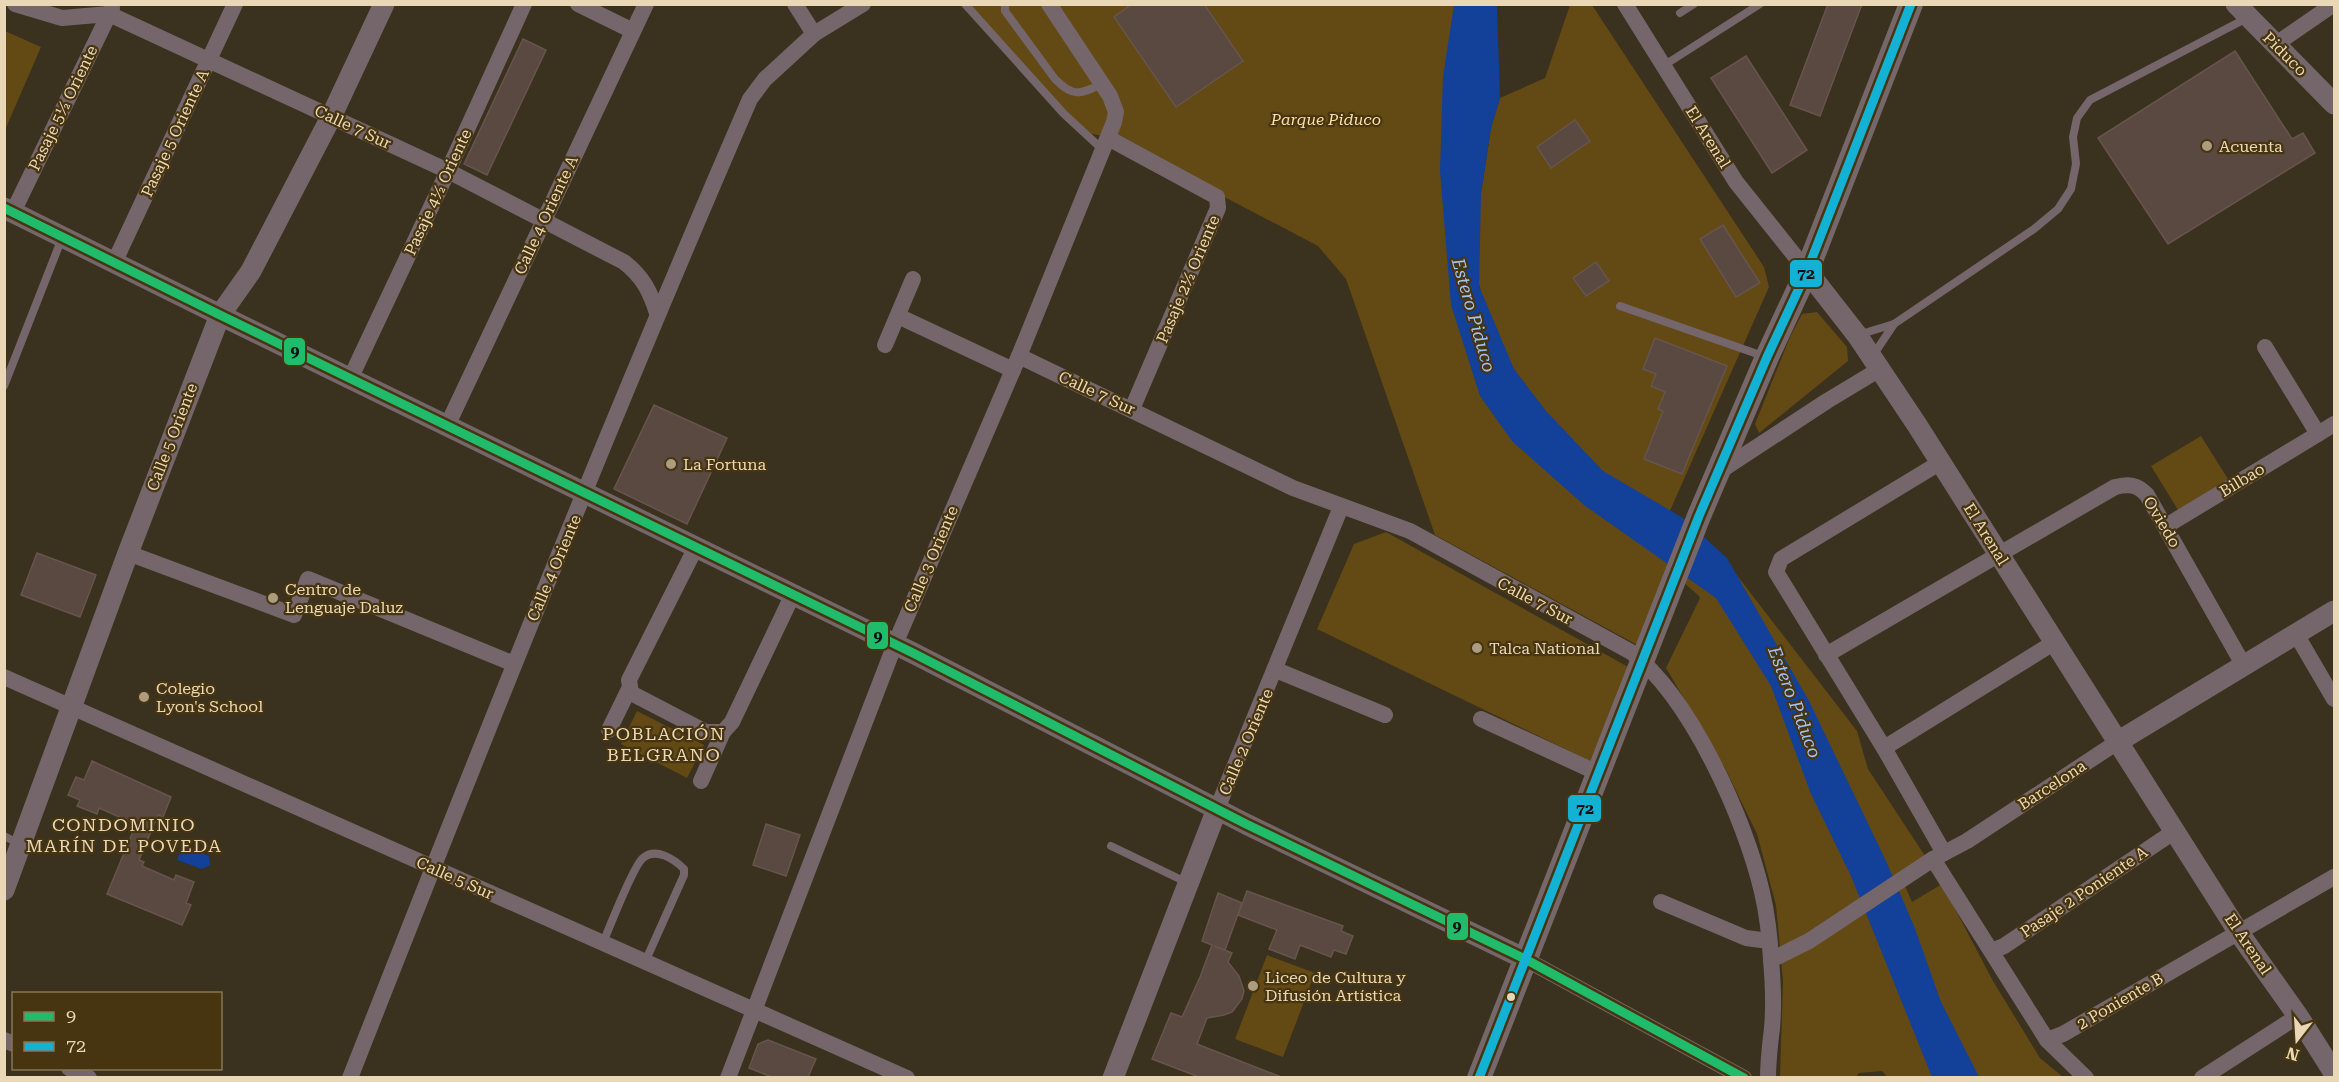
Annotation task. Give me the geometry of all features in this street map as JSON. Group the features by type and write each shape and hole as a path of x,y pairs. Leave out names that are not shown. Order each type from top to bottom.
{"main road":[{"path":"1479,1077 1600,774 1699,516 1767,357 1807,271 1911,4"}],"street":[{"name":"Calle 7 Sur","path":"15,4 62,18 111,9 209,60 448,171 609,253 638,273 650,291 657,313"},
{"name":"Pasaje 5 Oriente A","path":"114,262 236,4"},
{"name":"Calle 5 Oriente","path":"4,890 13,840 72,707 128,553 220,315 250,271 331,117 384,4"},
{"name":"Pasaje 4½ Oriente","path":"350,379 524,4"},
{"path":"578,4 633,31"},
{"name":"Calle 4 Oriente A","path":"447,426 646,4"},
{"path":"795,4 814,34"},
{"name":"Calle 4 Oriente","path":"350,1077 432,868 657,313 750,99 765,79 814,34 863,4"},
{"path":"1049,4 1102,84"},
{"name":"El Arenal","path":"1625,4 1736,182 1857,335 1876,363 2239,933 2332,1065"},
{"path":"2276,44 2334,4"},
{"name":"Pasaje 5½ Oriente","path":"9,210 111,9"},
{"name":"Piduco","path":"2242,11 2334,104"},
{"name":"Calle 3 Oriente","path":"728,1077 895,644 1016,363 1106,144 1116,112 1102,84"},
{"name":"Pasaje 2½ Oriente","path":"1106,144 1217,196 1218,208 1132,409"},
{"path":"9,210 62,238 895,644 1218,809 1525,959 1744,1077"},
{"path":"885,345 913,279"},
{"name":"Calle 7 Sur","path":"898,316 1132,409 1293,488 1410,531 1631,652 1643,661 1691,722 1719,776 1748,843 1762,893 1772,960 1772,1027 1768,1077"},
{"path":"2265,347 2318,434"},
{"path":"1717,473 1827,401 1876,363"},
{"name":"Bilbao","path":"2166,526 2334,424"},
{"path":"1941,462 1781,559 1776,572 1884,748 1932,860 2047,1040 2086,1077"},
{"name":"Oviedo","path":"1826,655 2115,487 2127,484 2139,486 2166,526 2244,666"},
{"name":"Calle 2 Oriente","path":"1113,1077 1218,809 1341,507"},
{"path":"609,730 629,689 629,680 696,547"},
{"path":"128,553 294,615 308,579 514,664"},
{"path":"701,781 723,732 732,722 793,594"},
{"name":"Barcelona","path":"1772,960 1809,941 1932,860 1967,841 2118,741 2334,611"},
{"path":"2296,634 2334,699"},
{"path":"1884,748 2055,642"},
{"path":"1276,670 1385,715"},
{"name":"Calle 5 Sur","path":"4,677 907,1077"},
{"path":"629,689 631,693 706,732 723,732"},
{"path":"1481,719 1600,774"},
{"name":"Pasaje 2 Poniente A","path":"1992,951 2004,946 2175,831"},
{"name":"2 Poniente B","path":"2047,1040 2064,1034 2334,877"},
{"path":"1661,902 1746,938 1769,940"},
{"path":"2202,1077 2298,1016"},
{"path":"69,1072 89,1077"}],"lane":[{"path":"965,4 1064,114 1106,144"},
{"path":"1005,4 1005,11 1064,89 1080,93 1102,84"},
{"path":"1680,13 1694,4"},
{"path":"1663,66 1760,4"},
{"path":"1857,335 1894,324 2034,229 2058,209 2071,189 2076,164 2073,137 2077,118 2090,100 2242,11"},
{"path":"4,386 62,238"},
{"path":"1620,306 1767,357"},
{"path":"1876,363 1894,324"},
{"path":"1111,846 1189,883"},
{"path":"603,943 639,861 653,853 677,862 684,869 684,875 645,962"}],"green space":[{"name":"Parque Piduco","path":"965,5 1481,5 1484,20 1482,70 1471,120 1471,247 1477,316 1508,389 1544,426 1517,388 1486,314 1475,267 1476,226 1491,128 1500,98 1545,78 1570,5 1592,5 1764,267 1769,287 1669,513 1653,507 1729,565 1857,731 1868,769 1929,862 1900,874 1912,902 1942,884 1993,981 2040,1058 2063,1077 1888,1078 1882,1071 1859,1073 1856,1077 1780,1077 1783,981 1776,905 1757,834 1725,768 1666,668 1699,596 1673,573 1641,647 1435,535 1346,279 1318,246 1110,137 1092,134 1064,114"},
{"path":"5,31 41,47 5,130"},
{"path":"1817,312 1847,347 1848,361 1759,433 1755,424 1790,337 1802,314"},
{"path":"2201,436 2228,479 2178,510 2151,466"},
{"name":"Talca National","path":"1386,532 1630,668 1590,761 1317,629 1354,544"},
{"path":"637,711 704,745 687,778 621,744"},
{"path":"1267,955 1315,973 1283,1057 1235,1039"}],"water":[{"name":"Estero Piduco","path":"1454,5 1497,5 1500,98 1491,128 1481,194 1479,286 1514,369 1546,411 1603,471 1683,518 1727,558 1809,701 1886,861 1914,926 1941,1002 1979,1077 1932,1077 1851,876 1811,794 1771,686 1716,598 1584,505 1512,441 1480,396 1451,305 1440,171 1443,77"},
{"path":"182,846 209,856 210,865 202,869 177,860"}],"building":[{"path":"1132,4 1204,4 1243,61 1176,107 1114,17"},
{"path":"1828,4 1862,4 1820,116 1790,105"},
{"path":"523,39 546,50 487,175 464,164"},
{"name":"Acuenta","path":"2235,51 2292,139 2303,133 2315,153 2168,244 2098,138"},
{"path":"1746,56 1807,150 1772,173 1711,78"},
{"path":"1575,120 1590,141 1551,168 1537,147"},
{"path":"1723,225 1760,283 1736,297 1700,239"},
{"path":"1596,262 1609,281 1586,296 1573,278"},
{"path":"1655,338 1727,366 1682,474 1644,459 1663,411 1658,409 1665,392 1651,386 1656,374 1643,369"},
{"name":"La Fortuna","path":"654,405 727,438 687,524 614,489"},
{"path":"37,553 96,575 80,617 21,595"},
{"path":"92,761 171,797 163,817 158,815 139,860 144,862 142,866 174,880 176,875 194,882 186,903 191,905 182,925 107,894 134,829 130,828 133,823 99,808 97,814 77,806 80,800 68,795 76,777 84,780"},
{"path":"766,824 800,835 786,876 753,865"},
{"path":"1247,891 1343,926 1341,931 1353,936 1346,954 1334,950 1331,957 1300,945 1295,959 1269,949 1277,930 1238,915"},
{"path":"1218,893 1242,903 1225,950 1214,946 1232,953 1228,962 1239,976 1244,991 1242,999 1232,1012 1207,1018 1197,1044 1281,1077 1199,1077 1152,1059 1171,1013 1182,1017 1200,977 1212,945 1202,941"},
{"path":"768,1040 816,1059 808,1077 772,1077 749,1068 758,1044"}],"transit line":[{"name":"72","path":"1479,1078 1699,516 1767,357 1807,271 1911,4"},
{"name":"9","path":"4,208 913,653 1246,824 1525,959 1744,1078"}],"place":[{"name":"Acuenta","path":"2207,146"},
{"name":"La Fortuna","path":"671,464"},
{"name":"Centro de Lenguaje Daluz","path":"273,598"},
{"name":"Talca National","path":"1477,648"},
{"name":"Colegio Lyon's School","path":"144,697"},
{"name":"Liceo de Cultura y Difusión Artística","path":"1253,986"}],"district":[{"name":"POBLACIÓN BELGRANO","path":"664,743"},
{"name":"CONDOMINIO MARÍN DE POVEDA","path":"124,834"}]}
